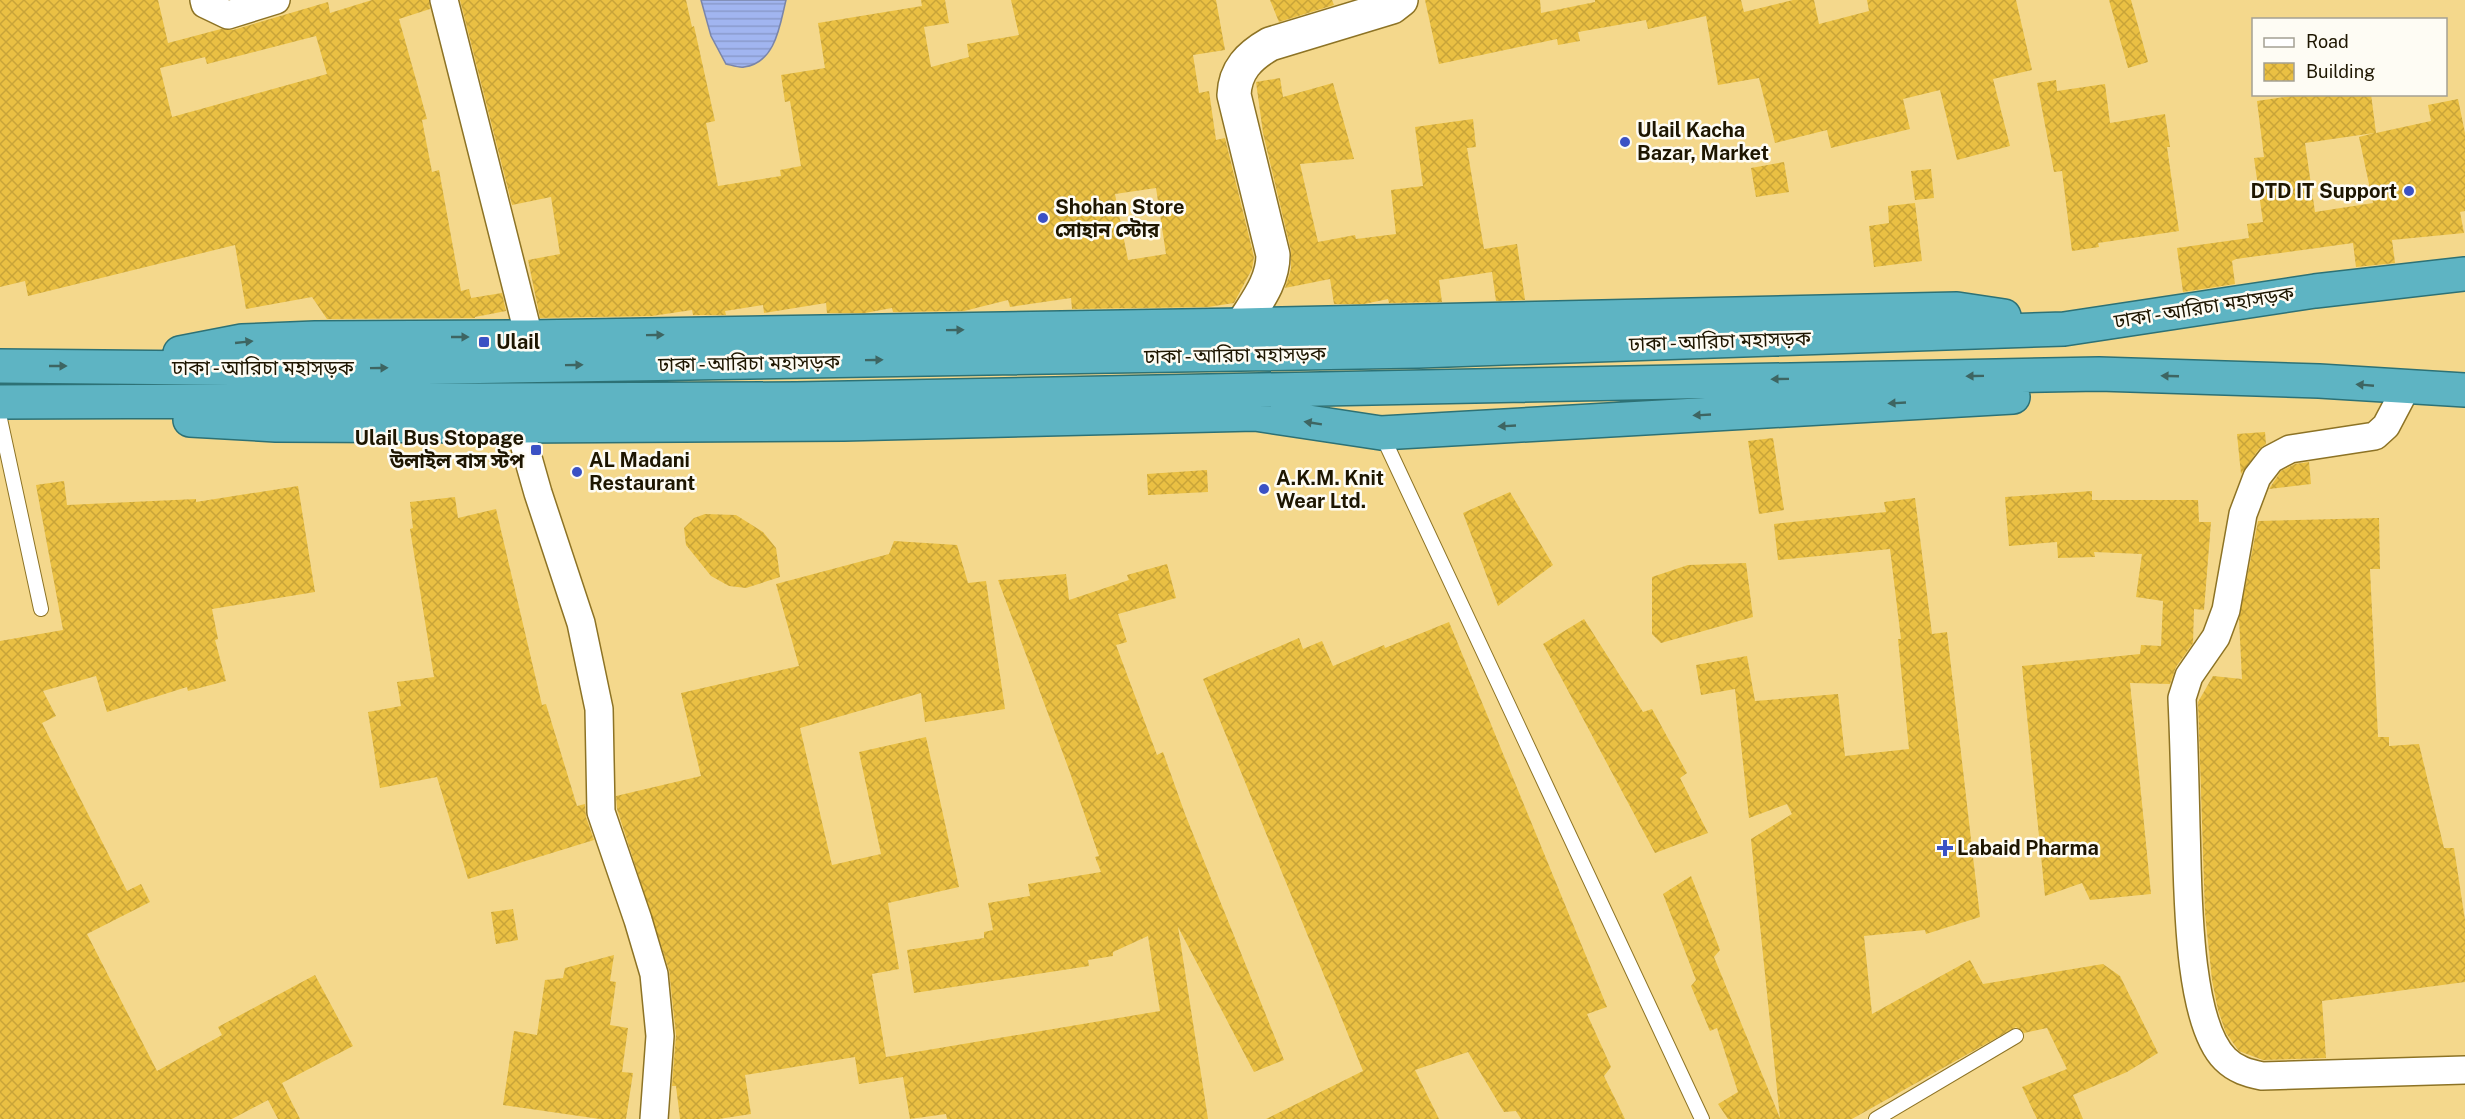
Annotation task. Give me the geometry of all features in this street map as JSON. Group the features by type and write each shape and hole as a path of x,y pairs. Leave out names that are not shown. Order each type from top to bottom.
{"highway":[{"name":"ঢাকা - আরিচা মহাসড়ক","path":"0,366 382,368 1419,351 2064,329 2315,291 2465,274"},
{"path":"104,366 242,341 315,338 529,337 1242,325 1957,309 2005,316 2064,329"},
{"path":"105,401 198,422 276,425 844,424 1255,414 1381,433 2013,397 2074,383 2099,374"},
{"name":"ঢাকা - আরিচা মহাসড়ক","path":"0,402 796,399 2099,374 2319,381 2465,390"}],"street":[{"path":"204,0 205,4 228,15 276,0"},
{"path":"444,0 529,337"},
{"path":"1242,325 1269,280 1273,262 1234,95 1234,82 1241,69 1257,51 1270,44 1392,7 1401,0"},
{"path":"2406,388 2386,426 2375,436 2289,449 2271,459 2257,477 2243,514 2226,610 2216,638 2189,676 2182,698 2191,952 2200,1001 2211,1037 2224,1059 2241,1072 2262,1076 2465,1070"},
{"path":"519,426 538,493 581,623 598,708 600,812 638,920 654,974 660,1036 654,1119"}],"lane":[{"path":"0,419 41,609"},
{"path":"1381,433 1702,1119"},
{"path":"1876,1119 2016,1036"}],"water":[{"path":"701,0 786,0 779,31 770,50 755,64 737,67 726,64 711,36"}],"building":[{"path":"0,0 158,0 168,43 221,29 233,30 328,2 330,13 372,0 429,0 430,9 399,19 427,119 422,120 432,172 439,170 461,291 469,289 471,298 502,293 506,311 475,318 327,319 312,297 246,309 235,245 28,296 25,281 0,287","holes":["316,36 327,74 172,117 160,68 205,57 207,64"]},
{"path":"460,0 686,0 715,121 706,123 718,186 781,176 780,170 801,166 790,101 785,102 781,75 825,68 818,23 922,6 921,0 945,0 949,23 924,27 931,67 969,57 967,44 1019,35 1011,0 1216,0 1225,50 1193,55 1199,93 1209,91 1216,140 1225,138 1254,257 1252,269 1234,303 1208,307 1072,309 1071,298 1010,307 1008,300 964,311 893,312 892,308 865,313 827,313 826,303 764,313 763,305 725,311 726,315 693,315 692,310 652,316 540,318 528,260 560,254 551,197 512,205","holes":["1156,188 1166,254 1128,260 1115,194"]},
{"path":"1270,0 1332,0 1334,5 1279,22"},
{"path":"1425,0 1540,0 1541,13 1595,2 1595,0 1741,0 1744,12 1793,0 1814,0 1819,24 1869,11 1867,0 2016,0 2032,70 1993,79 2010,146 1957,160 1940,90 1903,99 1910,129 1831,148 1827,130 1775,143 1759,78 1718,85 1706,16 1648,29 1646,20 1578,32 1580,41 1558,45 1557,39 1439,64"},
{"path":"2109,0 2131,0 2148,62 2128,68"},
{"path":"1280,78 1283,97 1333,83 1354,159 1300,164 1318,242 1355,235 1356,239 1396,234 1391,190 1423,186 1415,127 1473,119 1476,147 1467,148 1484,249 1517,244 1525,300 1496,301 1492,272 1439,280 1442,302 1389,303 1388,299 1364,304 1334,304 1330,279 1285,288 1291,269 1291,251 1263,133 1256,82"},
{"path":"2056,80 2057,91 2105,84 2110,123 2165,114 2170,147 2167,147 2179,231 2098,243 2099,247 2072,251 2062,171 2054,172 2037,83"},
{"path":"2291,96 2371,96 2376,133 2431,121 2428,105 2458,99 2465,133 2465,211 2460,212 2464,233 2392,240 2395,263 2356,267 2353,243 2236,259 2232,261 2235,284 2183,292 2177,248 2249,238 2247,224 2263,222 2254,158 2264,157 2257,101","holes":["2374,133 2359,137 2373,203 2315,212 2305,143"]},
{"path":"1784,162 1789,192 1756,197 1751,168"},
{"path":"1931,169 1934,198 1915,200 1911,171"},
{"path":"1915,203 1922,261 1874,267 1869,226 1889,223 1888,206"},
{"path":"2265,432 2266,444 2259,449 2241,474 2237,434"},
{"path":"1773,438 1784,510 1759,514 1748,441"},
{"path":"2309,462 2311,484 2269,489 2281,471 2295,464"},
{"path":"1207,470 1208,492 1148,495 1147,474"},
{"path":"64,481 67,505 196,499 196,502 298,486 315,592 212,609 218,639 215,640 226,681 188,691 187,687 107,712 96,676 43,691 56,716 42,723 127,891 141,884 150,902 87,934 157,1071 222,1035 218,1027 315,975 353,1046 282,1083 300,1119 278,1119 268,1100 232,1119 0,1119 0,641 63,630 36,485"},
{"path":"2092,491 2092,500 2198,500 2199,522 2211,522 2204,610 2194,609 2193,643 2176,667 2170,684 2130,683 2151,894 2090,900 2082,883 2045,896 2022,666 2140,654 2141,645 2161,646 2163,601 2136,597 2142,554 2094,552 2095,557 2058,558 2057,542 2009,546 2005,497"},
{"path":"1510,492 1553,565 1498,606 1463,513"},
{"path":"455,497 458,518 496,509 542,705 546,704 577,806 585,804 586,817 594,840 468,879 437,777 380,788 368,712 401,706 397,682 434,677 410,529 413,528 410,502"},
{"path":"1915,498 1932,634 1947,632 1980,917 1926,934 1925,930 1864,936 1872,1014 1970,960 1983,984 2103,964 2120,976 2158,1053 2127,1072 2073,1095 2083,1119 2037,1119 2022,1087 2067,1069 2047,1028 2024,1033 2016,1027 1852,1119 1728,1119 1718,1104 1738,1092 1717,1028 1710,1031 1691,986 1696,980 1663,894 1691,876 1720,950 1714,957 1780,1118 1751,839 1792,814 1787,804 1749,818 1735,689 1701,695 1696,665 1747,656 1755,701 1838,694 1845,756 1909,749 1898,639 1901,639 1890,549 1778,560 1774,524 1886,512 1884,502"},
{"path":"705,514 736,515 763,532 776,548 780,577 746,588 729,586 711,576 686,545 684,528 694,518"},
{"path":"2379,518 2380,569 2370,569 2378,737 2389,737 2389,746 2419,744 2444,848 2454,848 2465,920 2465,982 2322,1001 2326,1058 2263,1060 2239,1051 2226,1033 2218,1010 2212,980 2205,913 2198,702 2213,676 2242,679 2239,619 2258,521"},
{"path":"894,541 957,545 968,583 986,581 1005,709 925,722 921,693 800,728 832,865 881,854 859,752 926,737 959,887 888,903 899,969 872,974 886,1057 1160,1011 1148,936 1113,952 1113,956 1088,960 1089,966 914,993 907,950 984,938 984,932 993,930 988,903 1030,896 1028,884 1101,872 1095,857 1099,856 1068,767 998,580 1066,574 1069,600 1129,580 1127,575 1167,564 1176,598 1118,614 1127,642 1116,645 1157,755 1163,752 1185,814 1284,1060 1254,1072 1178,927 1208,1119 947,1119 946,1114 910,1119 903,1077 859,1084 855,1057 745,1075 751,1114 719,1119 680,1119 676,1086 672,1086 676,1035 669,970 617,809 616,796 701,776 681,693 799,666 776,584 889,554"},
{"path":"1746,563 1753,617 1661,643 1652,634 1652,577 1688,565"},
{"path":"1584,619 1643,712 1652,709 1687,773 1680,778 1708,833 1655,853 1543,644"},
{"path":"1449,622 1607,1007 1587,1014 1611,1067 1604,1076 1625,1119 1521,1119 1516,1111 1504,1112 1468,1052 1415,1070 1439,1119 1266,1119 1363,1071 1203,679 1299,638 1303,649 1322,641 1333,666"},
{"path":"513,909 518,940 496,944 491,912"},
{"path":"614,955 610,981 616,982 610,1025 628,1028 622,1072 633,1073 626,1119 600,1119 503,1105 514,1031 537,1035 545,980 563,978 565,968"}],"place":[{"name":"Ulail Kacha Bazar, Market","path":"1625,142"},
{"name":"DTD IT Support","path":"2409,191"},
{"name":"Shohan Store সোহান স্টোর","path":"1043,218"},
{"name":"Ulail","path":"484,342"},
{"name":"Ulail Bus Stopage উলাইল বাস স্টপ","path":"536,450"},
{"name":"AL Madani Restaurant","path":"577,472"},
{"name":"A.K.M. Knit Wear Ltd.","path":"1264,489"},
{"name":"Labaid Pharma","path":"1945,848"}]}
